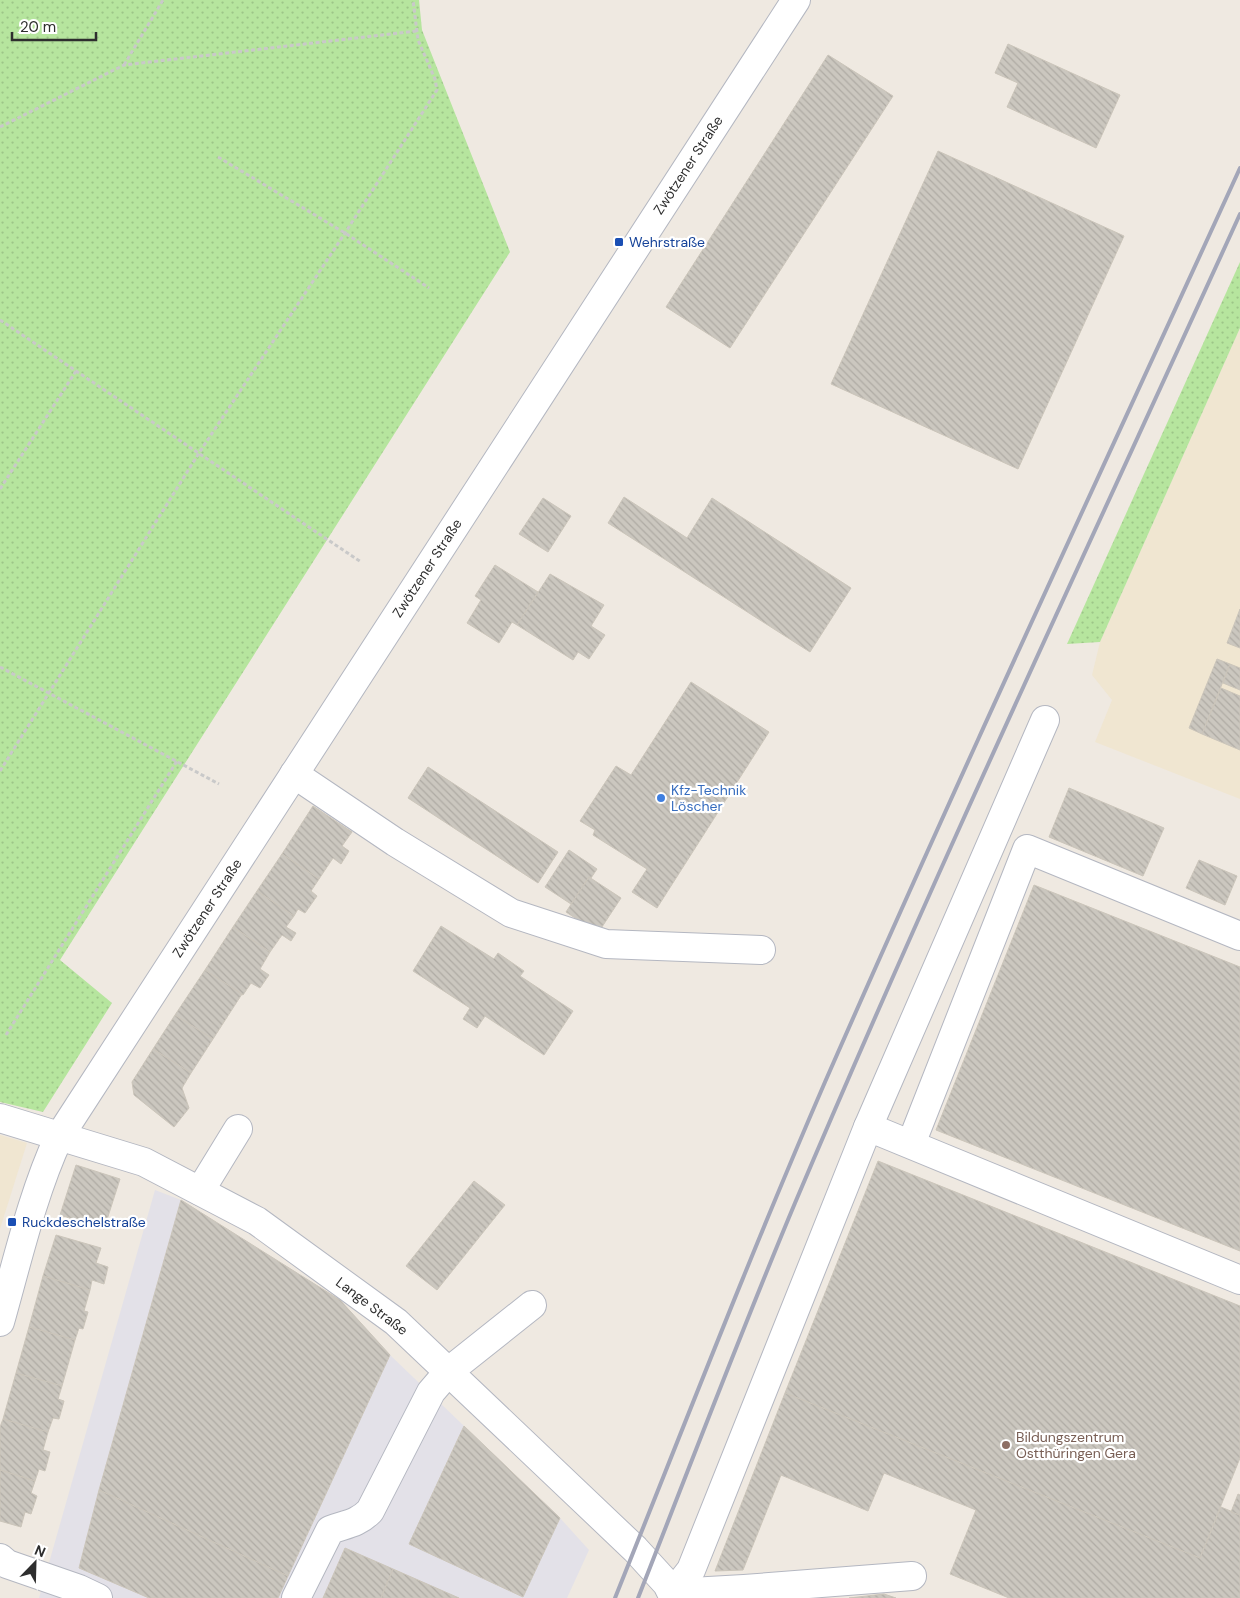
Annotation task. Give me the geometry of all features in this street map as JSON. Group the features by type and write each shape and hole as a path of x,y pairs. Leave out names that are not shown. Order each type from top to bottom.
{"street":[{"name":"Zwötzener Straße","path":"59,1137 796,0"},
{"path":"674,1596 692,1570 868,1127 1045,720"},
{"path":"294,774 395,842 511,913 606,944 762,950"},
{"path":"911,1144 1027,849 1240,936"},
{"name":"Lange Straße","path":"0,1118 144,1162 257,1221 396,1322 635,1549 651,1565 674,1596"},
{"path":"868,1127 1240,1280"},
{"path":"200,1191 238,1129"},
{"path":"0,1322 32,1213 51,1154 59,1137"},
{"path":"296,1598 330,1530 354,1523 362,1519 370,1511 431,1392 449,1372 532,1305"},
{"path":"0,1558 7,1564 98,1598"},
{"path":"674,1596 912,1576"}],"path":[{"path":"124,65 163,0"},
{"path":"0,771 199,453 346,233 437,90 435,79 418,40 413,0"},
{"path":"0,127 124,65 417,31"},
{"path":"218,156 346,233 429,288"},
{"path":"0,320 361,562"},
{"path":"0,489 76,371"},
{"path":"0,667 219,784"},
{"path":"6,1035 177,762"}],"shaded area":[{"path":"1240,328 1240,799 1095,742 1112,700 1092,675 1100,642"},
{"path":"0,1135 27,1143 0,1229"},
{"path":"155,1190 181,1200 340,1300 390,1355 560,1518 589,1550 567,1598 39,1598"}],"green space":[{"path":"0,0 419,0 422,30 510,252 60,960 112,1003 43,1112 0,1102"},
{"path":"1240,262 1240,328 1100,642 1067,644"}],"building":[{"path":"1008,44 1120,95 1096,148 1007,107 1018,83 995,73"},
{"path":"828,55 893,96 730,348 666,307"},
{"path":"938,151 1124,236 1018,469 831,384"},
{"path":"624,497 687,538 712,498 851,588 810,652 608,523"},
{"path":"543,498 571,516 548,552 519,534"},
{"path":"495,565 538,592 517,625 512,622 499,643 467,623 481,600 475,596"},
{"path":"550,574 604,605 591,626 605,635 589,659 578,652 573,660 517,625"},
{"path":"1240,609 1240,648 1227,643"},
{"path":"1217,659 1230,664 1202,734 1189,728"},
{"path":"1230,664 1240,668 1240,690 1223,683"},
{"name":"Kfz-Technik Löscher","path":"691,682 769,732 657,908 632,892 647,869 593,835 595,830 580,821 616,766 631,775"},
{"path":"1221,688 1240,696 1240,750 1202,734"},
{"path":"428,767 558,852 538,883 408,798"},
{"path":"1069,788 1164,828 1143,876 1049,837"},
{"path":"313,806 352,832 342,846 349,851 341,864 333,858 319,879 282,854"},
{"path":"569,850 597,869 591,878 589,877 571,904 545,887"},
{"path":"282,854 319,879 311,891 317,896 305,913 298,909 294,916 257,891"},
{"path":"1199,860 1237,876 1225,905 1186,888"},
{"path":"589,877 621,898 598,933 566,912"},
{"path":"1034,885 1240,967 1240,1251 936,1130"},
{"path":"257,891 294,916 286,927 296,933 291,941 282,935 270,952 233,927"},
{"path":"441,926 494,959 498,953 524,971 520,976 573,1011 544,1055 485,1016 477,1028 463,1019 470,1008 413,971"},
{"path":"233,927 270,952 260,969 269,975 260,988 251,983 243,995 205,970"},
{"path":"205,970 242,994 213,1039 175,1015"},
{"path":"175,1015 213,1039 191,1073 153,1049"},
{"path":"153,1049 191,1073 182,1088 189,1108 174,1127 134,1095 132,1082"},
{"name":"Bildungszentrum Ostthüringen Gera","path":"878,1161 1240,1306 1240,1458 1200,1558 785,1393"},
{"path":"76,1165 120,1179 104,1229 60,1215"},
{"path":"474,1181 505,1205 437,1290 406,1266"},
{"path":"181,1200 340,1300 390,1355 288,1576 99,1490"},
{"path":"56,1235 101,1248 96,1263 108,1267 104,1284 92,1280 90,1290 43,1276"},
{"path":"43,1276 90,1290 84,1311 88,1312 83,1329 79,1328 75,1340 29,1327"},
{"path":"29,1327 75,1340 62,1386 16,1373"},
{"path":"16,1373 62,1386 58,1399 64,1401 59,1419 53,1418 48,1432 3,1419"},
{"path":"785,1393 1200,1558 1221,1507 1240,1515 1240,1598 1009,1598 950,1574 976,1510 884,1473 868,1511 781,1475 743,1570 715,1571"},
{"path":"3,1419 48,1432 43,1450 50,1452 45,1471 39,1469 35,1481 0,1470 0,1427"},
{"path":"464,1426 560,1518 523,1597 409,1544"},
{"path":"0,1470 35,1481 31,1493 37,1496 31,1514 25,1512 21,1527 0,1521"},
{"path":"99,1490 288,1576 278,1598 149,1598 79,1568"},
{"path":"1238,1494 1240,1495 1240,1515 1231,1512"},
{"path":"345,1548 393,1569 381,1598 323,1598"},
{"path":"393,1569 459,1598 381,1598"},
{"path":"884,1594 896,1598 849,1598"}],"railway":[{"path":"615,1598 744,1275 825,1082 979,738 1240,168"},
{"path":"638,1598 715,1400 848,1078 1014,707 1240,214"}],"place":[{"name":"Wehrstraße","path":"619,242"},
{"name":"Kfz-Technik Löscher","path":"661,798"},
{"name":"Ruckdeschelstraße","path":"12,1222"},
{"name":"Bildungszentrum Ostthüringen Gera","path":"1006,1445"}]}
